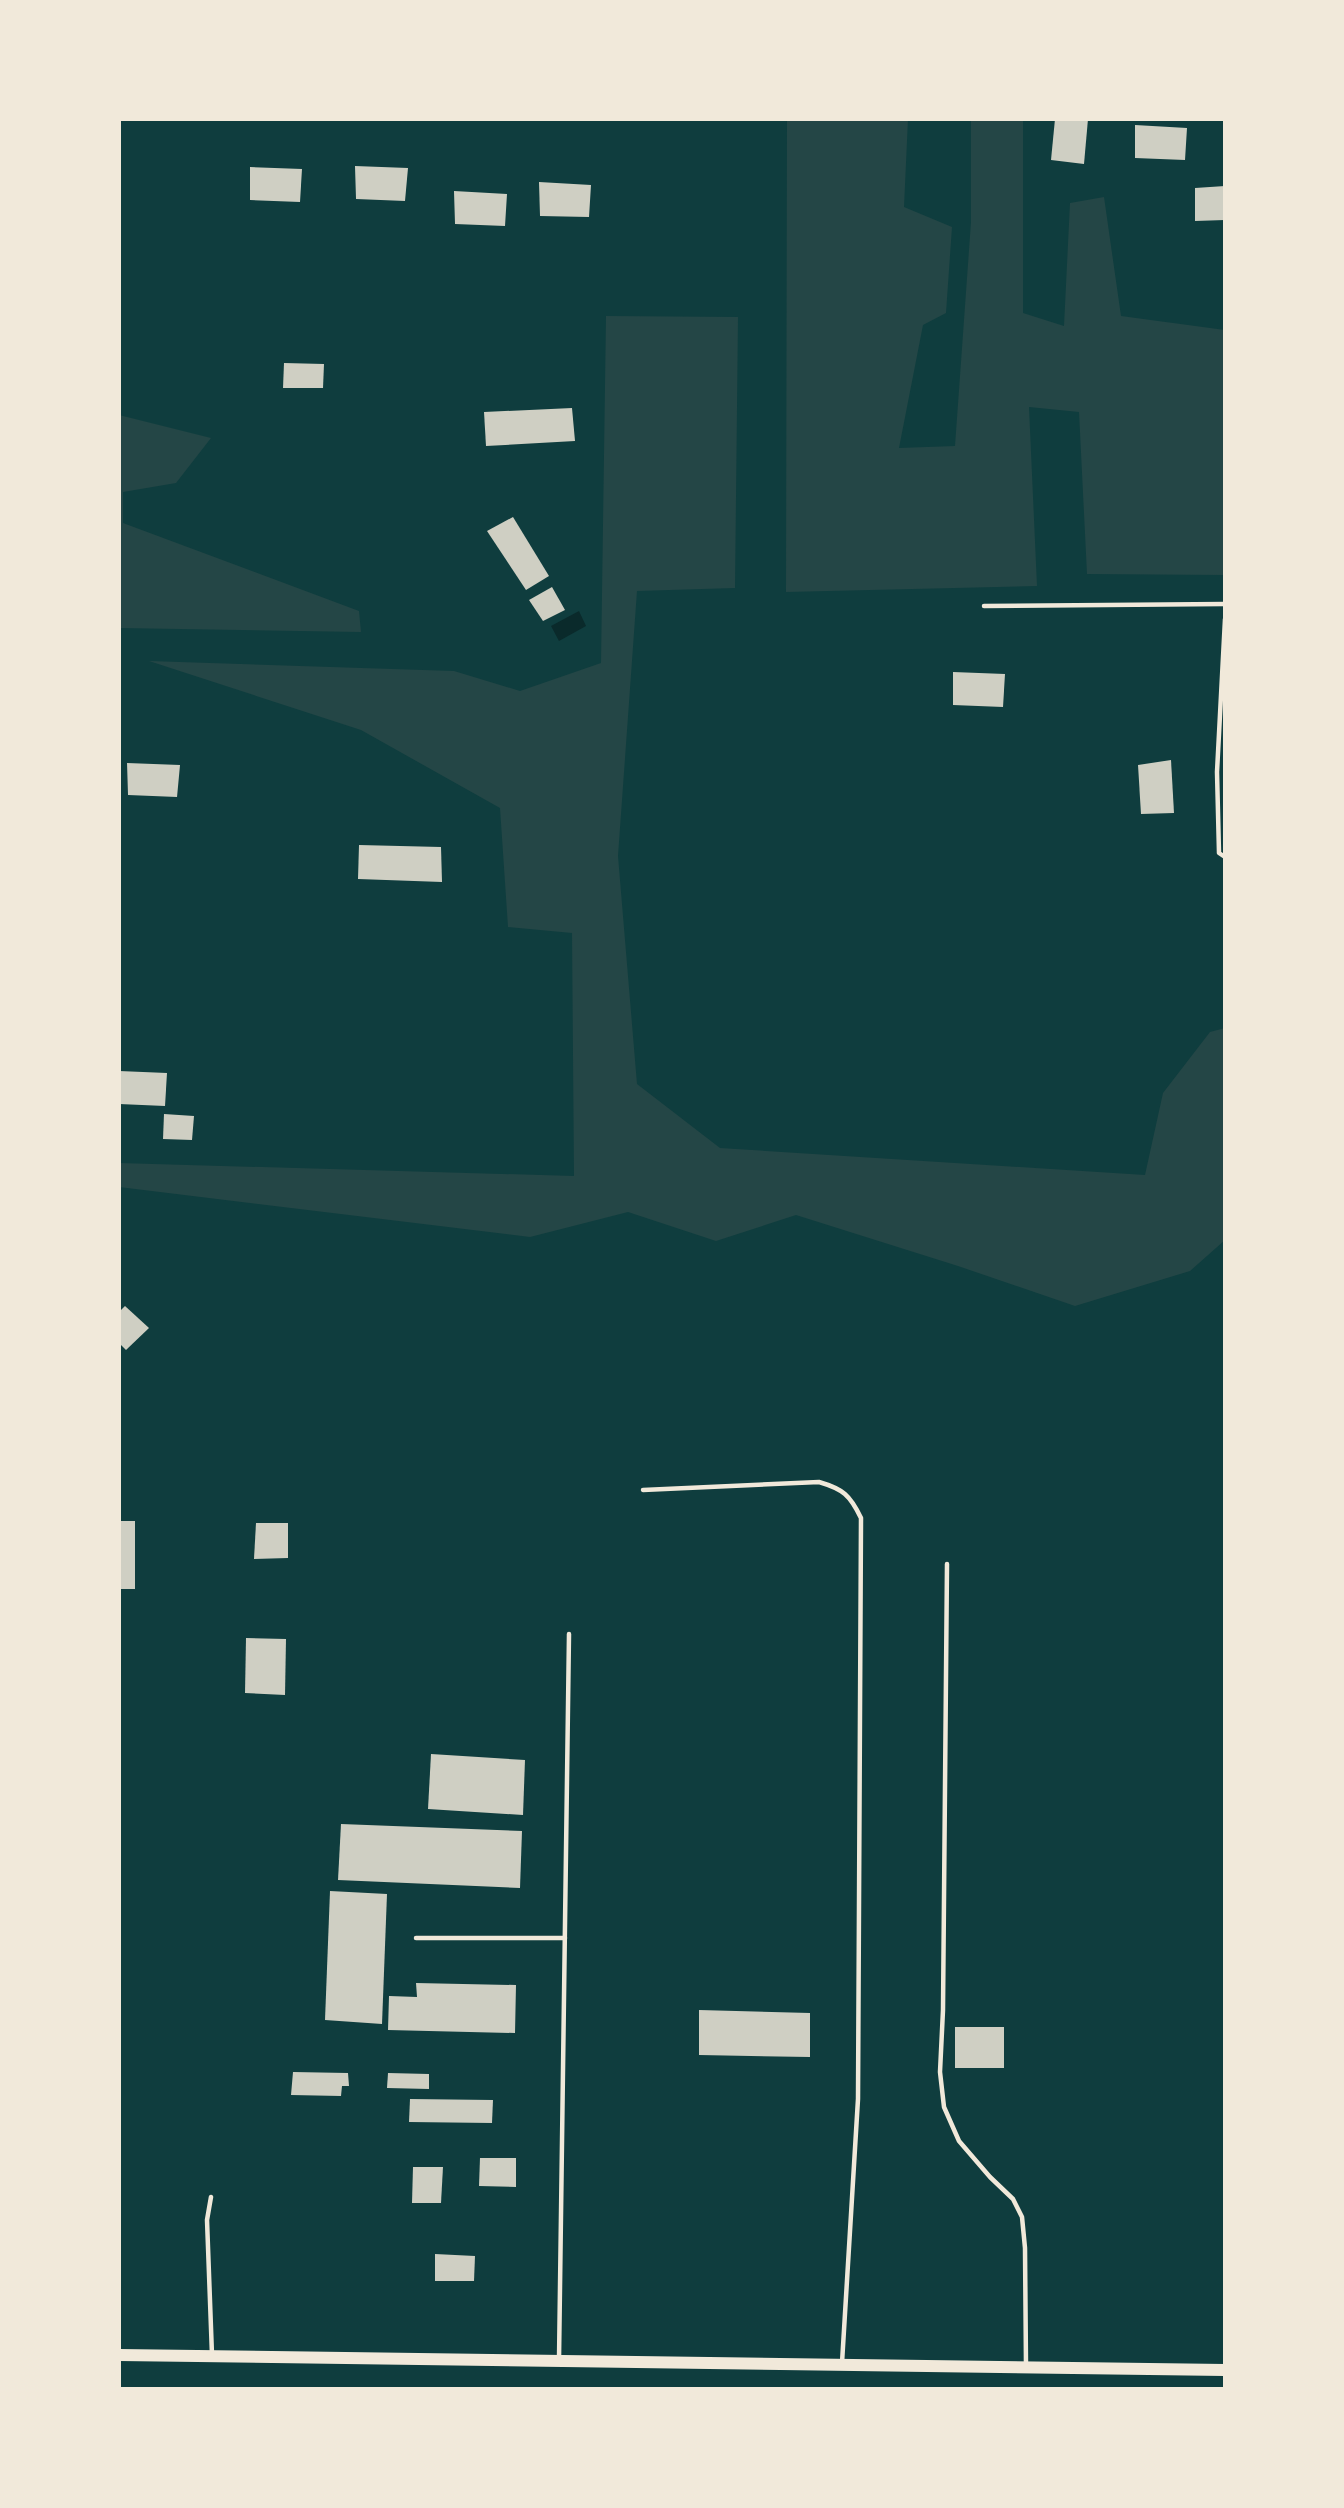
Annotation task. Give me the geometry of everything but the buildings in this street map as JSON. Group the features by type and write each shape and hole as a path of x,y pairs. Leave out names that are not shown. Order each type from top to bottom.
{"main road":[{"path":"119,2355 1225,2370"}],"lane":[{"path":"984,606 1225,604"},
{"path":"1225,619 1216,772 1219,853 1225,857"},
{"path":"643,1490 819,1482 839,1488 853,1502 861,1518 858,2099 842,2364"},
{"path":"947,1564 943,2010 940,2072 944,2107 959,2141 990,2178 1013,2199 1022,2217 1026,2367"},
{"path":"559,2361 569,1634"},
{"path":"416,1938 565,1938"},
{"path":"211,2197 207,2220 212,2356"}],"shaded area":[{"path":"787,119 908,119 904,207 952,227 946,313 923,325 899,448 955,446 971,222 971,119 1023,119 1023,313 1064,326 1070,203 1104,197 1121,316 1225,330 1225,575 1087,574 1079,412 1029,407 1037,586 786,592"},
{"path":"606,316 738,317 735,588 637,591 618,856 637,1084 720,1148 1145,1175 1163,1093 1210,1032 1225,1028 1225,1240 1190,1271 1075,1306 796,1215 716,1241 628,1212 530,1237 119,1187 119,1163 574,1176 572,933 508,927 500,808 361,730 149,661 454,671 520,691 601,663"},
{"path":"119,415 211,438 176,483 123,492 123,523 359,611 361,632 119,628"},
{"path":"579,611 586,626 559,641 551,626"}]}
